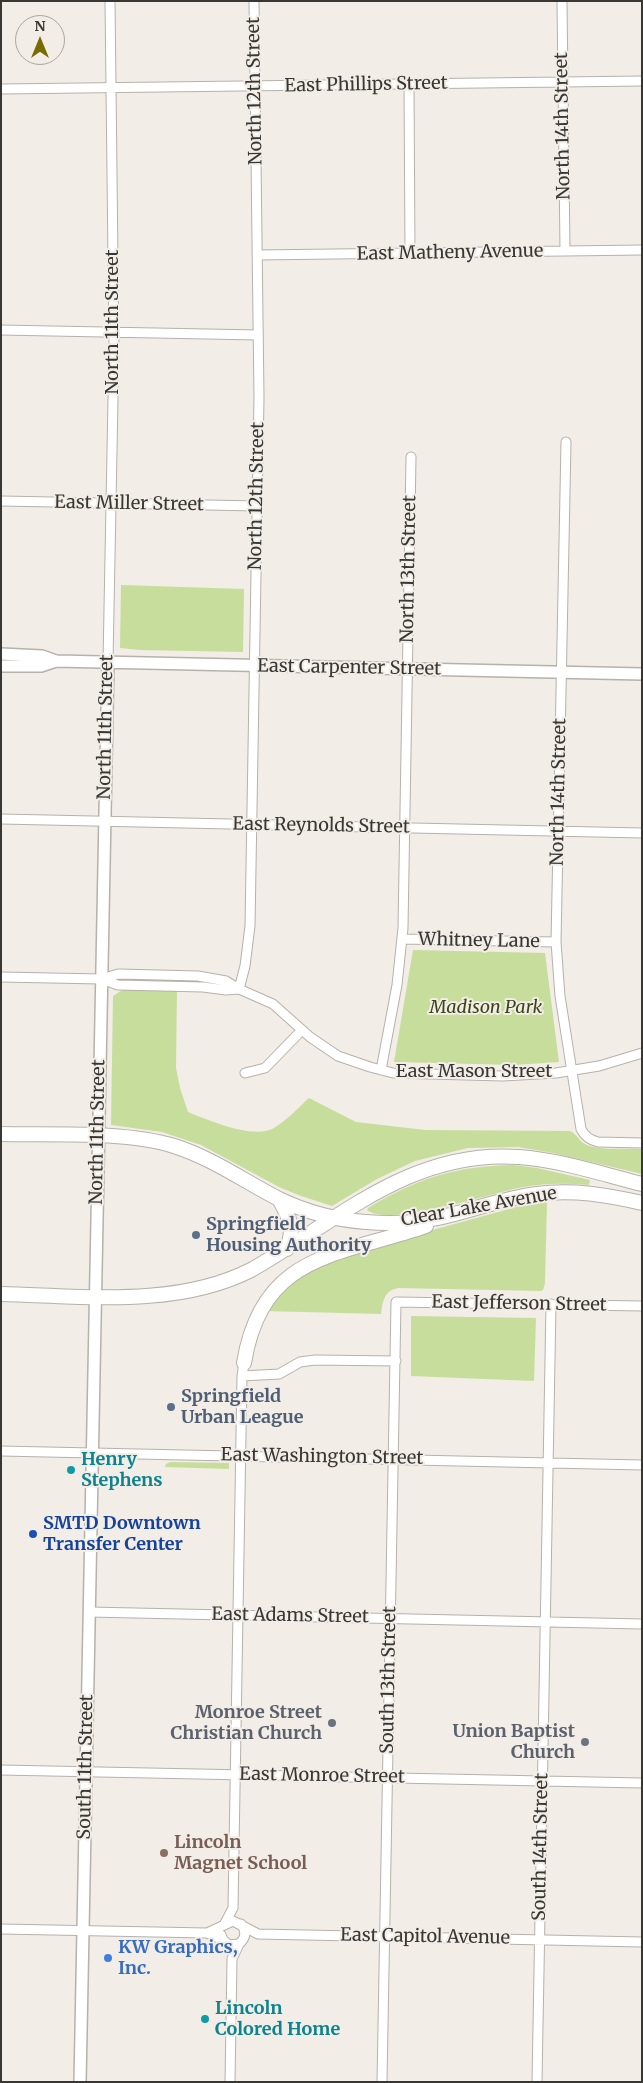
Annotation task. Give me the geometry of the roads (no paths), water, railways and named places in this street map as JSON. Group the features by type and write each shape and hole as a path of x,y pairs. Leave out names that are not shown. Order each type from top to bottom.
{"main road":[{"path":"1,1134 98,1137 152,1141 175,1146 201,1156 280,1199 313,1212 337,1217"},
{"name":"Clear Lake Avenue","path":"337,1217 384,1187 408,1176 447,1163 482,1157 503,1156 542,1160 642,1184"},
{"name":"Clear Lake Avenue","path":"337,1217 365,1222 410,1222 437,1218 512,1198 557,1192 595,1194 642,1203"},
{"path":"280,1199 291,1225 287,1249"},
{"path":"243,1369 250,1336 260,1312 278,1286 299,1269 327,1255 404,1233 474,1208"},
{"path":"1,1294 148,1296 194,1291 235,1279 337,1217"}],"street":[{"name":"North 11th Street","path":"92,1453 114,332 110,1"},
{"name":"North 12th Street","path":"239,989 250,926 258,506 254,1"},
{"name":"North 14th Street","path":"562,1 565,251"},
{"name":"East Phillips Street","path":"1,90 642,81"},
{"path":"408,85 410,253"},
{"name":"East Matheny Avenue","path":"257,255 642,250"},
{"path":"1,330 258,334"},
{"name":"North 14th Street","path":"566,442 556,942 560,996 581,1129 588,1138 598,1142 642,1143"},
{"name":"North 13th Street","path":"381,1070 397,985 402,939 411,457"},
{"name":"East Miller Street","path":"1,501 258,506"},
{"name":"East Carpenter Street","path":"1,654 42,656 56,661 642,674"},
{"name":"East Carpenter Street","path":"1,666 41,666 56,661"},
{"name":"East Reynolds Street","path":"1,819 642,833"},
{"name":"Whitney Lane","path":"402,939 556,942"},
{"name":"East Mason Street","path":"1,977 101,979 118,985 194,986 226,990 239,989 272,1004 302,1030 338,1056 381,1070 405,1073 503,1076 572,1071 642,1054"},
{"path":"244,1073 266,1068 302,1030"},
{"name":"East Jefferson Street","path":"396,1361 396,1302 642,1306"},
{"path":"548,1462 551,1304"},
{"path":"230,2082 232,1959 245,1935 245,1931 233,1908 243,1369 279,1374 300,1362 314,1360 396,1361 394,1458"},
{"name":"East Washington Street","path":"1,1451 394,1458 642,1465"},
{"name":"South 11th Street","path":"80,2082 92,1453"},
{"name":"South 13th Street","path":"382,2082 394,1458"},
{"name":"South 14th Street","path":"537,2082 548,1462"},
{"name":"East Adams Street","path":"89,1612 642,1624"},
{"name":"East Monroe Street","path":"1,1770 642,1783"},
{"path":"232,1959 220,1933 233,1908"},
{"path":"207,1933 233,1920 240,1923"},
{"name":"East Capitol Avenue","path":"240,1923 258,1934 642,1942"},
{"path":"1,1928 207,1933 233,1945 258,1934"}],"place":[{"name":"Springfield Housing Authority","path":"196,1235"},
{"name":"Springfield Urban League","path":"171,1407"},
{"name":"Henry Stephens","path":"71,1470"},
{"name":"SMTD Downtown Transfer Center","path":"33,1534"},
{"name":"Monroe Street Christian Church","path":"332,1723"},
{"name":"Union Baptist Church","path":"585,1742"},
{"name":"Lincoln Magnet School","path":"164,1853"},
{"name":"KW Graphics, Inc.","path":"108,1958"},
{"name":"Lincoln Colored Home","path":"205,2019"}],"park label":[{"name":"Madison Park","path":"486,1008"}]}
